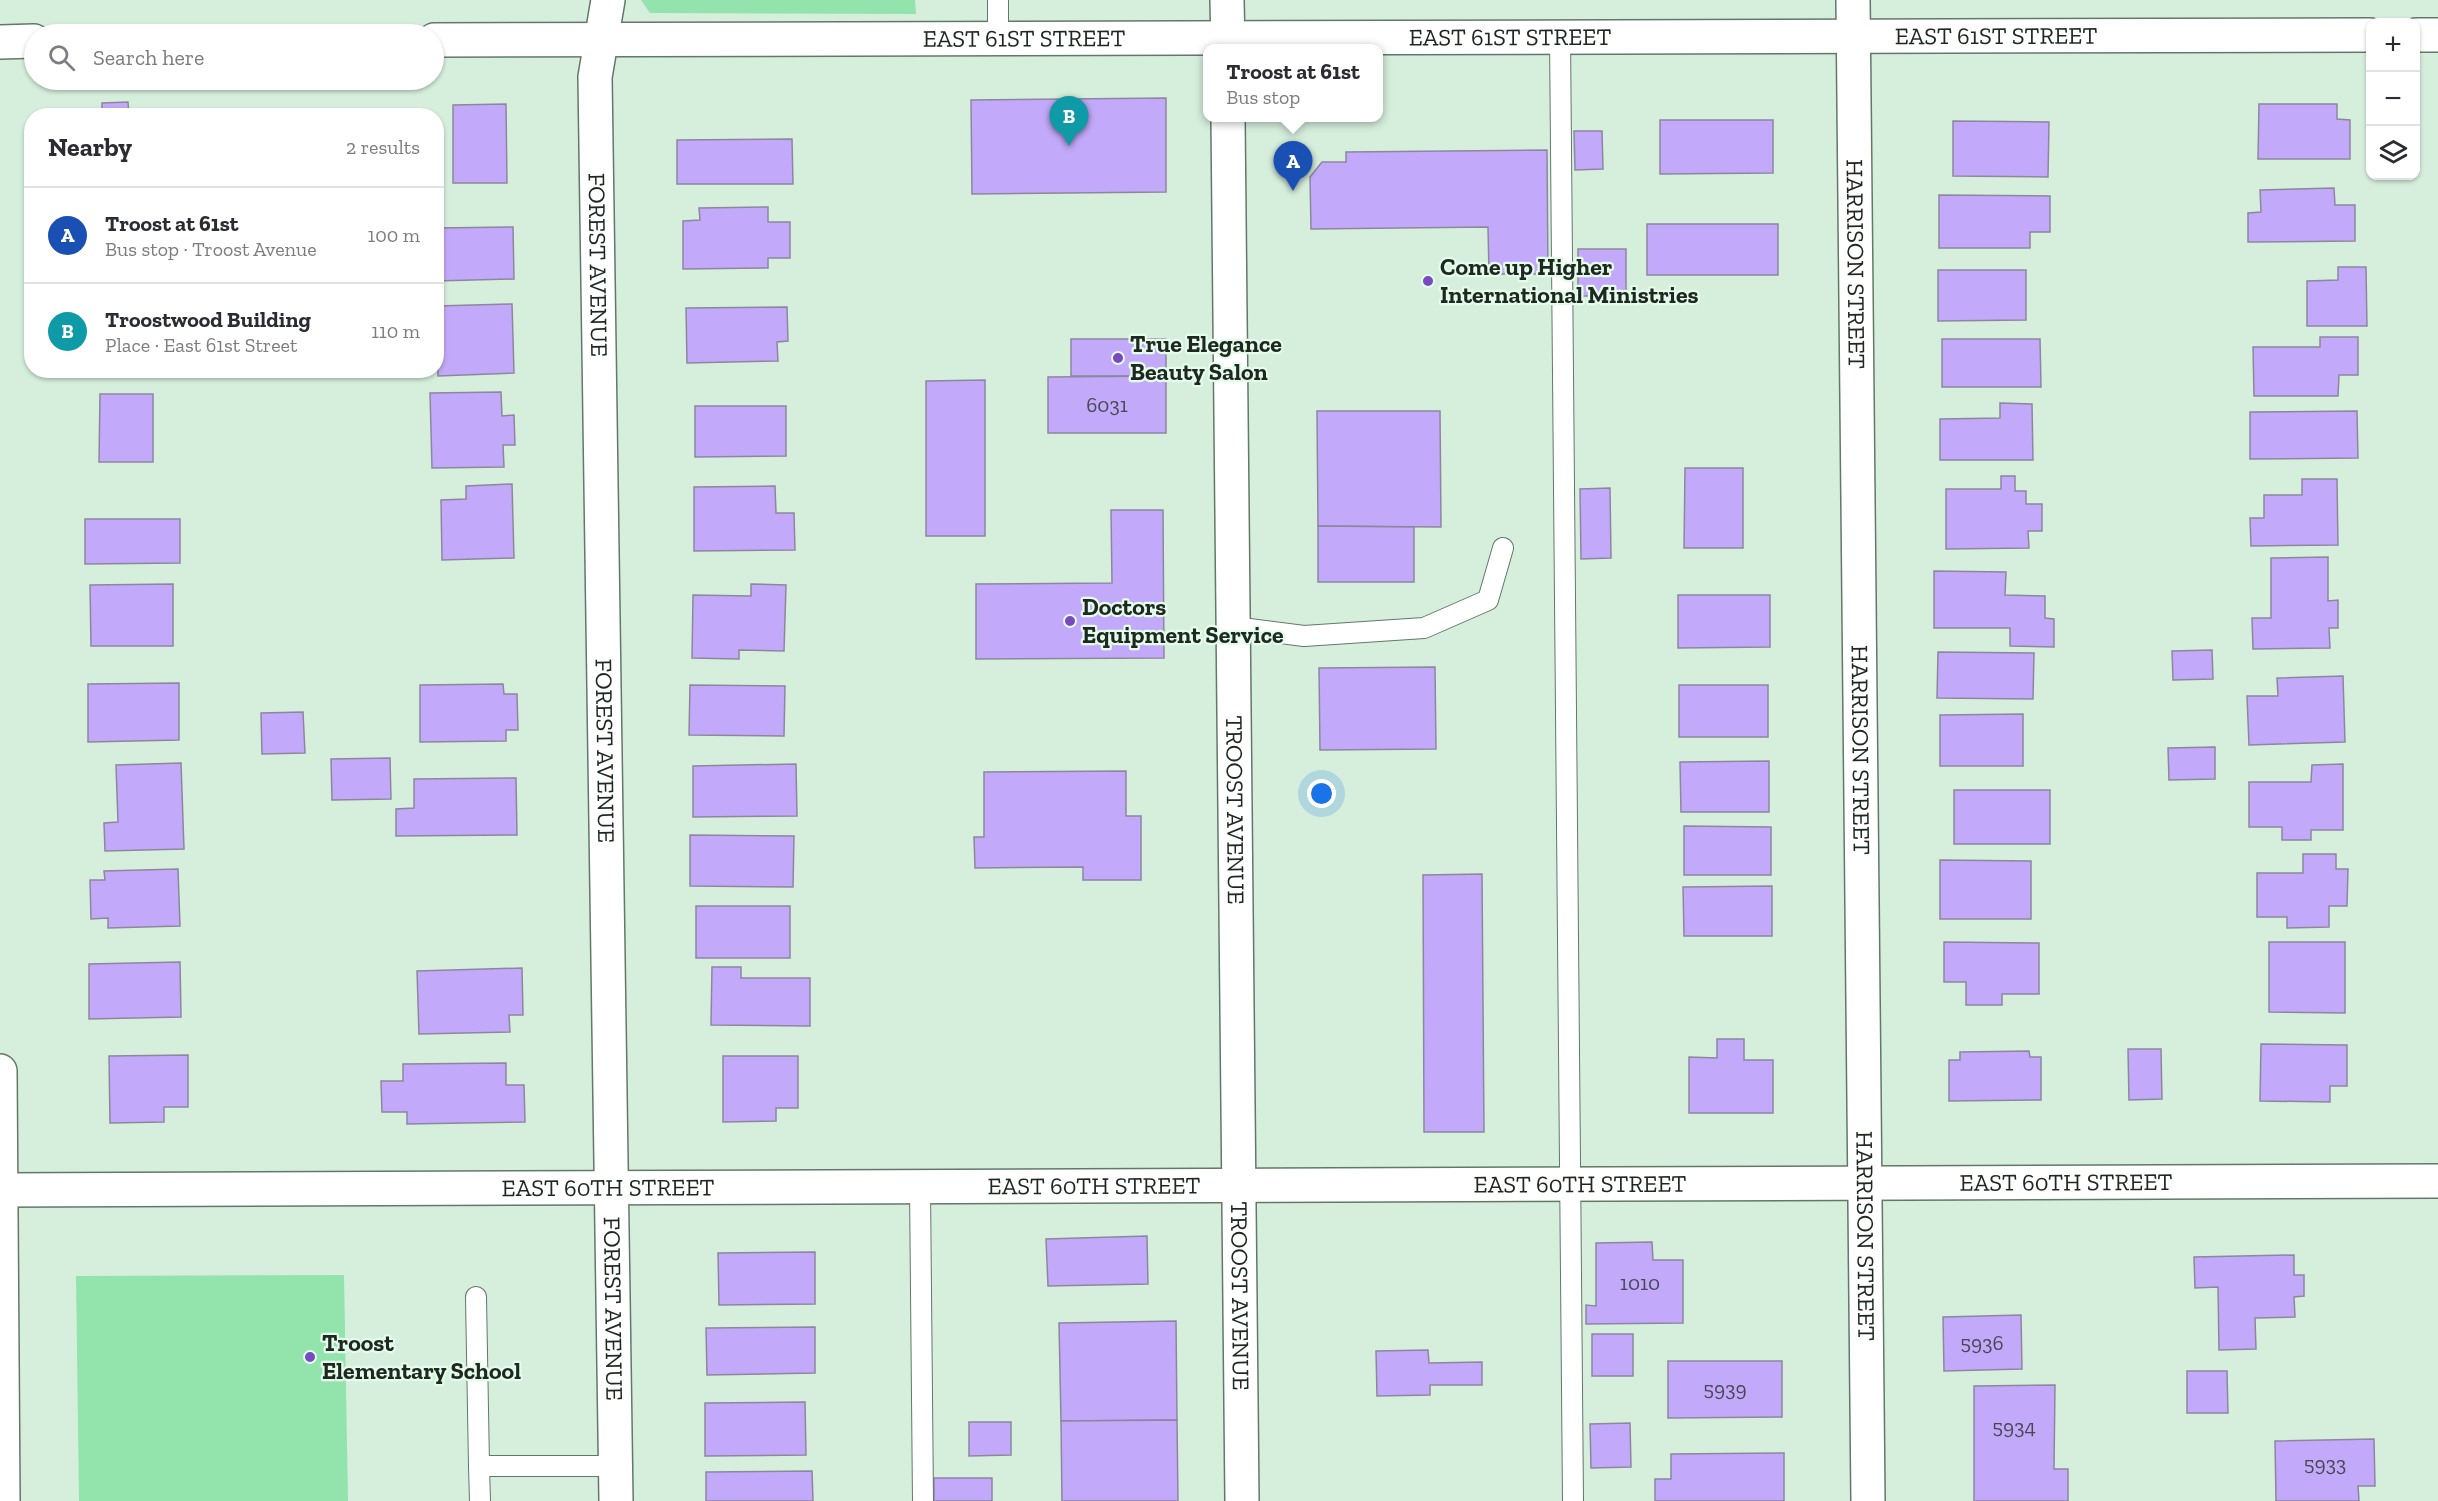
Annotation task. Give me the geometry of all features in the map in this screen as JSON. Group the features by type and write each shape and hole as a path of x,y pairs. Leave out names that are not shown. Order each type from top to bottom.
{"street":[{"name":"FOREST AVENUE","path":"608,0 595,77 616,1501"},
{"path":"1227,0 1228,43"},
{"name":"HARRISON STREET","path":"1853,0 1868,1501"},
{"name":"EAST 61ST STREET","path":"444,40 998,38 1228,43 1560,36 2366,35"},
{"path":"2420,35 2438,35"},
{"path":"0,42 24,42"},
{"name":"TROOST AVENUE","path":"1228,122 1242,1501"},
{"path":"0,1071 3,1501"},
{"name":"EAST 60TH STREET","path":"0,1190 2438,1181"}],"lane":[{"path":"998,0 998,38"},
{"path":"1560,36 1573,1501"},
{"path":"1234,627 1304,636 1424,628 1488,600 1503,548"},
{"path":"920,1186 923,1501"},
{"path":"476,1297 480,1501"},
{"path":"479,1466 615,1466"}],"green space":[{"path":"641,0 915,0 916,14 650,13"},
{"path":"344,1275 348,1501 79,1501 76,1276"}],"building":[{"path":"1166,98 1166,192 972,194 971,100"},
{"path":"128,102 128,108 102,108 102,103"},
{"path":"506,104 507,183 453,183 453,105"},
{"path":"2259,104 2337,104 2337,119 2350,120 2350,159 2258,159"},
{"path":"1660,120 1773,120 1773,173 1660,174"},
{"path":"1953,121 2049,122 2048,177 1953,176"},
{"path":"1574,131 1602,131 1603,169 1575,170"},
{"path":"792,139 793,184 677,184 677,140"},
{"path":"1547,150 1548,274 1489,274 1488,227 1311,229 1310,177 1322,162 1346,162 1346,152"},
{"path":"2334,188 2335,205 2355,205 2355,241 2248,242 2248,213 2261,212 2260,190"},
{"path":"1939,195 2050,196 2050,232 2030,232 2030,248 1939,248"},
{"path":"768,207 768,222 790,222 790,258 768,258 768,268 683,269 683,221 700,220 699,208"},
{"path":"1647,224 1778,224 1778,275 1647,275"},
{"path":"513,227 514,279 444,281 444,228"},
{"path":"1578,249 1626,249 1626,296 1578,296"},
{"path":"2338,267 2366,267 2367,326 2307,326 2307,281 2338,280"},
{"path":"1938,270 2026,270 2026,320 1938,321"},
{"path":"512,304 514,373 444,376 444,306"},
{"path":"787,307 788,341 777,342 778,361 687,363 686,308"},
{"path":"2320,337 2358,337 2358,375 2339,375 2338,396 2254,396 2253,347 2320,347"},
{"name":"True Elegance Beauty Salon","path":"1071,339 1166,339 1166,376 1071,376"},
{"path":"1942,339 2040,339 2041,387 1942,387"},
{"path":"1166,376 1166,433 1048,433 1048,377"},
{"path":"985,380 985,536 926,536 926,381"},
{"path":"501,392 502,416 514,415 515,445 503,445 504,467 432,468 430,393"},
{"path":"100,394 153,394 153,462 99,462"},
{"path":"2000,403 2032,404 2033,460 1940,460 1940,419 2000,418"},
{"path":"695,406 786,406 786,456 695,457"},
{"path":"1317,411 1440,411 1441,527 1318,526"},
{"path":"2357,411 2358,458 2250,459 2250,412"},
{"path":"1685,468 1743,468 1743,548 1684,548"},
{"path":"2001,476 2015,476 2015,491 2026,491 2026,504 2042,504 2042,531 2028,531 2029,548 1946,549 1946,489 2001,489"},
{"path":"2302,479 2337,479 2338,545 2251,546 2250,518 2264,518 2264,495 2302,495"},
{"path":"512,484 514,558 442,560 441,500 466,499 466,486"},
{"path":"775,486 776,513 794,513 795,550 694,551 694,487"},
{"path":"1610,488 1611,558 1581,559 1580,489"},
{"name":"Doctors Equipment Service","path":"1111,510 1163,510 1164,658 976,659 976,584 1112,583"},
{"path":"85,519 180,519 180,563 85,564"},
{"path":"1318,526 1414,527 1414,582 1318,582"},
{"path":"2328,557 2328,601 2338,600 2338,628 2329,628 2330,648 2253,649 2252,618 2271,618 2271,558"},
{"path":"1934,571 2006,572 2005,595 2045,596 2045,618 2054,619 2054,647 2010,646 2010,628 1934,628"},
{"path":"173,584 173,646 91,646 90,585"},
{"path":"751,584 786,585 784,651 739,650 739,659 692,658 693,595 751,596"},
{"path":"1678,595 1770,595 1770,647 1678,648"},
{"path":"2212,650 2213,679 2173,680 2172,651"},
{"path":"1938,652 2034,653 2033,699 1937,698"},
{"path":"1435,667 1436,749 1320,750 1319,668"},
{"path":"2343,676 2345,742 2249,745 2247,696 2278,696 2277,678"},
{"path":"179,683 179,740 88,742 88,684"},
{"path":"503,684 504,694 517,694 518,730 506,730 506,741 420,742 420,685"},
{"path":"690,685 785,686 784,736 689,735"},
{"path":"1679,685 1768,685 1768,737 1679,737"},
{"path":"303,712 305,753 262,754 261,713"},
{"path":"2023,714 2023,766 1940,766 1940,715"},
{"path":"2215,747 2215,779 2169,780 2168,748"},
{"path":"390,758 391,799 332,800 331,759"},
{"path":"1769,761 1769,812 1681,812 1680,762"},
{"path":"181,763 184,849 105,851 104,823 118,822 116,765"},
{"path":"796,764 797,816 693,817 693,766"},
{"path":"2343,764 2343,830 2311,830 2311,840 2282,840 2282,827 2249,827 2249,782 2311,782 2312,765"},
{"path":"1126,771 1126,816 1141,816 1141,880 1083,880 1083,867 975,868 974,837 984,837 984,772"},
{"path":"516,778 517,835 396,836 396,809 414,808 414,779"},
{"path":"1954,790 2050,790 2050,844 1954,844"},
{"path":"1684,826 1771,827 1771,875 1684,875"},
{"path":"690,835 794,836 793,887 690,886"},
{"path":"2303,854 2336,854 2336,869 2348,869 2347,906 2329,906 2329,927 2287,928 2287,917 2257,917 2257,873 2303,873"},
{"path":"1940,860 2031,861 2031,919 1940,919"},
{"path":"178,869 180,926 108,928 108,918 91,919 90,880 105,880 104,871"},
{"path":"1482,874 1484,1132 1424,1132 1423,875"},
{"path":"1772,886 1772,936 1684,936 1683,887"},
{"path":"696,906 790,906 790,958 696,958"},
{"path":"1944,942 2039,943 2039,994 2002,994 2002,1005 1966,1005 1966,982 1944,982"},
{"path":"2269,942 2345,942 2345,1013 2269,1012"},
{"path":"180,962 181,1017 89,1019 89,964"},
{"path":"712,967 741,967 741,978 810,978 810,1026 711,1025"},
{"path":"522,968 523,1015 509,1015 510,1032 419,1034 417,971"},
{"path":"1717,1039 1744,1039 1744,1060 1773,1060 1773,1113 1689,1113 1689,1057 1717,1058"},
{"path":"2261,1044 2347,1045 2347,1086 2330,1086 2330,1102 2260,1101"},
{"path":"2128,1049 2161,1049 2162,1099 2129,1100"},
{"path":"2029,1051 2030,1057 2041,1057 2041,1100 1949,1101 1949,1060 1960,1060 1960,1052"},
{"path":"188,1055 188,1107 164,1107 164,1122 110,1123 109,1056"},
{"path":"723,1056 798,1056 798,1108 776,1108 776,1121 723,1122"},
{"path":"506,1063 506,1085 524,1085 525,1122 407,1124 407,1112 382,1112 381,1081 403,1081 403,1064"},
{"path":"1147,1236 1148,1284 1048,1286 1046,1239"},
{"path":"1652,1242 1653,1260 1683,1260 1683,1323 1586,1324 1586,1305 1596,1306 1596,1243"},
{"path":"815,1252 815,1304 719,1305 718,1253"},
{"path":"2294,1255 2294,1275 2304,1275 2304,1296 2294,1297 2295,1317 2255,1318 2256,1349 2219,1350 2218,1287 2195,1288 2194,1257"},
{"path":"2021,1315 2022,1369 1944,1371 1943,1317"},
{"path":"1176,1321 1177,1420 1061,1421 1059,1323"},
{"path":"815,1327 815,1373 707,1375 706,1328"},
{"path":"1592,1334 1633,1334 1633,1376 1592,1376"},
{"path":"1428,1350 1429,1363 1482,1362 1482,1385 1430,1385 1430,1395 1377,1396 1376,1351"},
{"path":"1668,1361 1782,1361 1782,1417 1668,1418"},
{"path":"2187,1371 2227,1371 2228,1413 2187,1413"},
{"path":"2055,1385 2054,1469 2068,1469 2068,1501 1974,1501 1974,1386"},
{"path":"805,1402 806,1455 705,1456 705,1403"},
{"path":"1177,1420 1178,1501 1062,1501 1061,1421"},
{"path":"969,1422 1011,1422 1011,1455 969,1456"},
{"path":"1630,1423 1631,1467 1591,1468 1590,1424"},
{"path":"2374,1439 2375,1486 2358,1486 2359,1501 2276,1501 2275,1441"},
{"path":"1784,1453 1784,1501 1655,1501 1655,1479 1671,1479 1671,1454"},
{"path":"812,1471 813,1501 706,1501 706,1472"},
{"path":"934,1478 992,1478 992,1501 934,1501"}],"place":[{"name":"Troostwood Building","path":"1069,146"},
{"name":"Troost at 61st","path":"1293,191"},
{"name":"Come up Higher International Ministries","path":"1428,281"},
{"name":"True Elegance Beauty Salon","path":"1118,358"},
{"name":"Doctors Equipment Service","path":"1070,621"},
{"name":"Troost Elementary School","path":"310,1357"}]}
